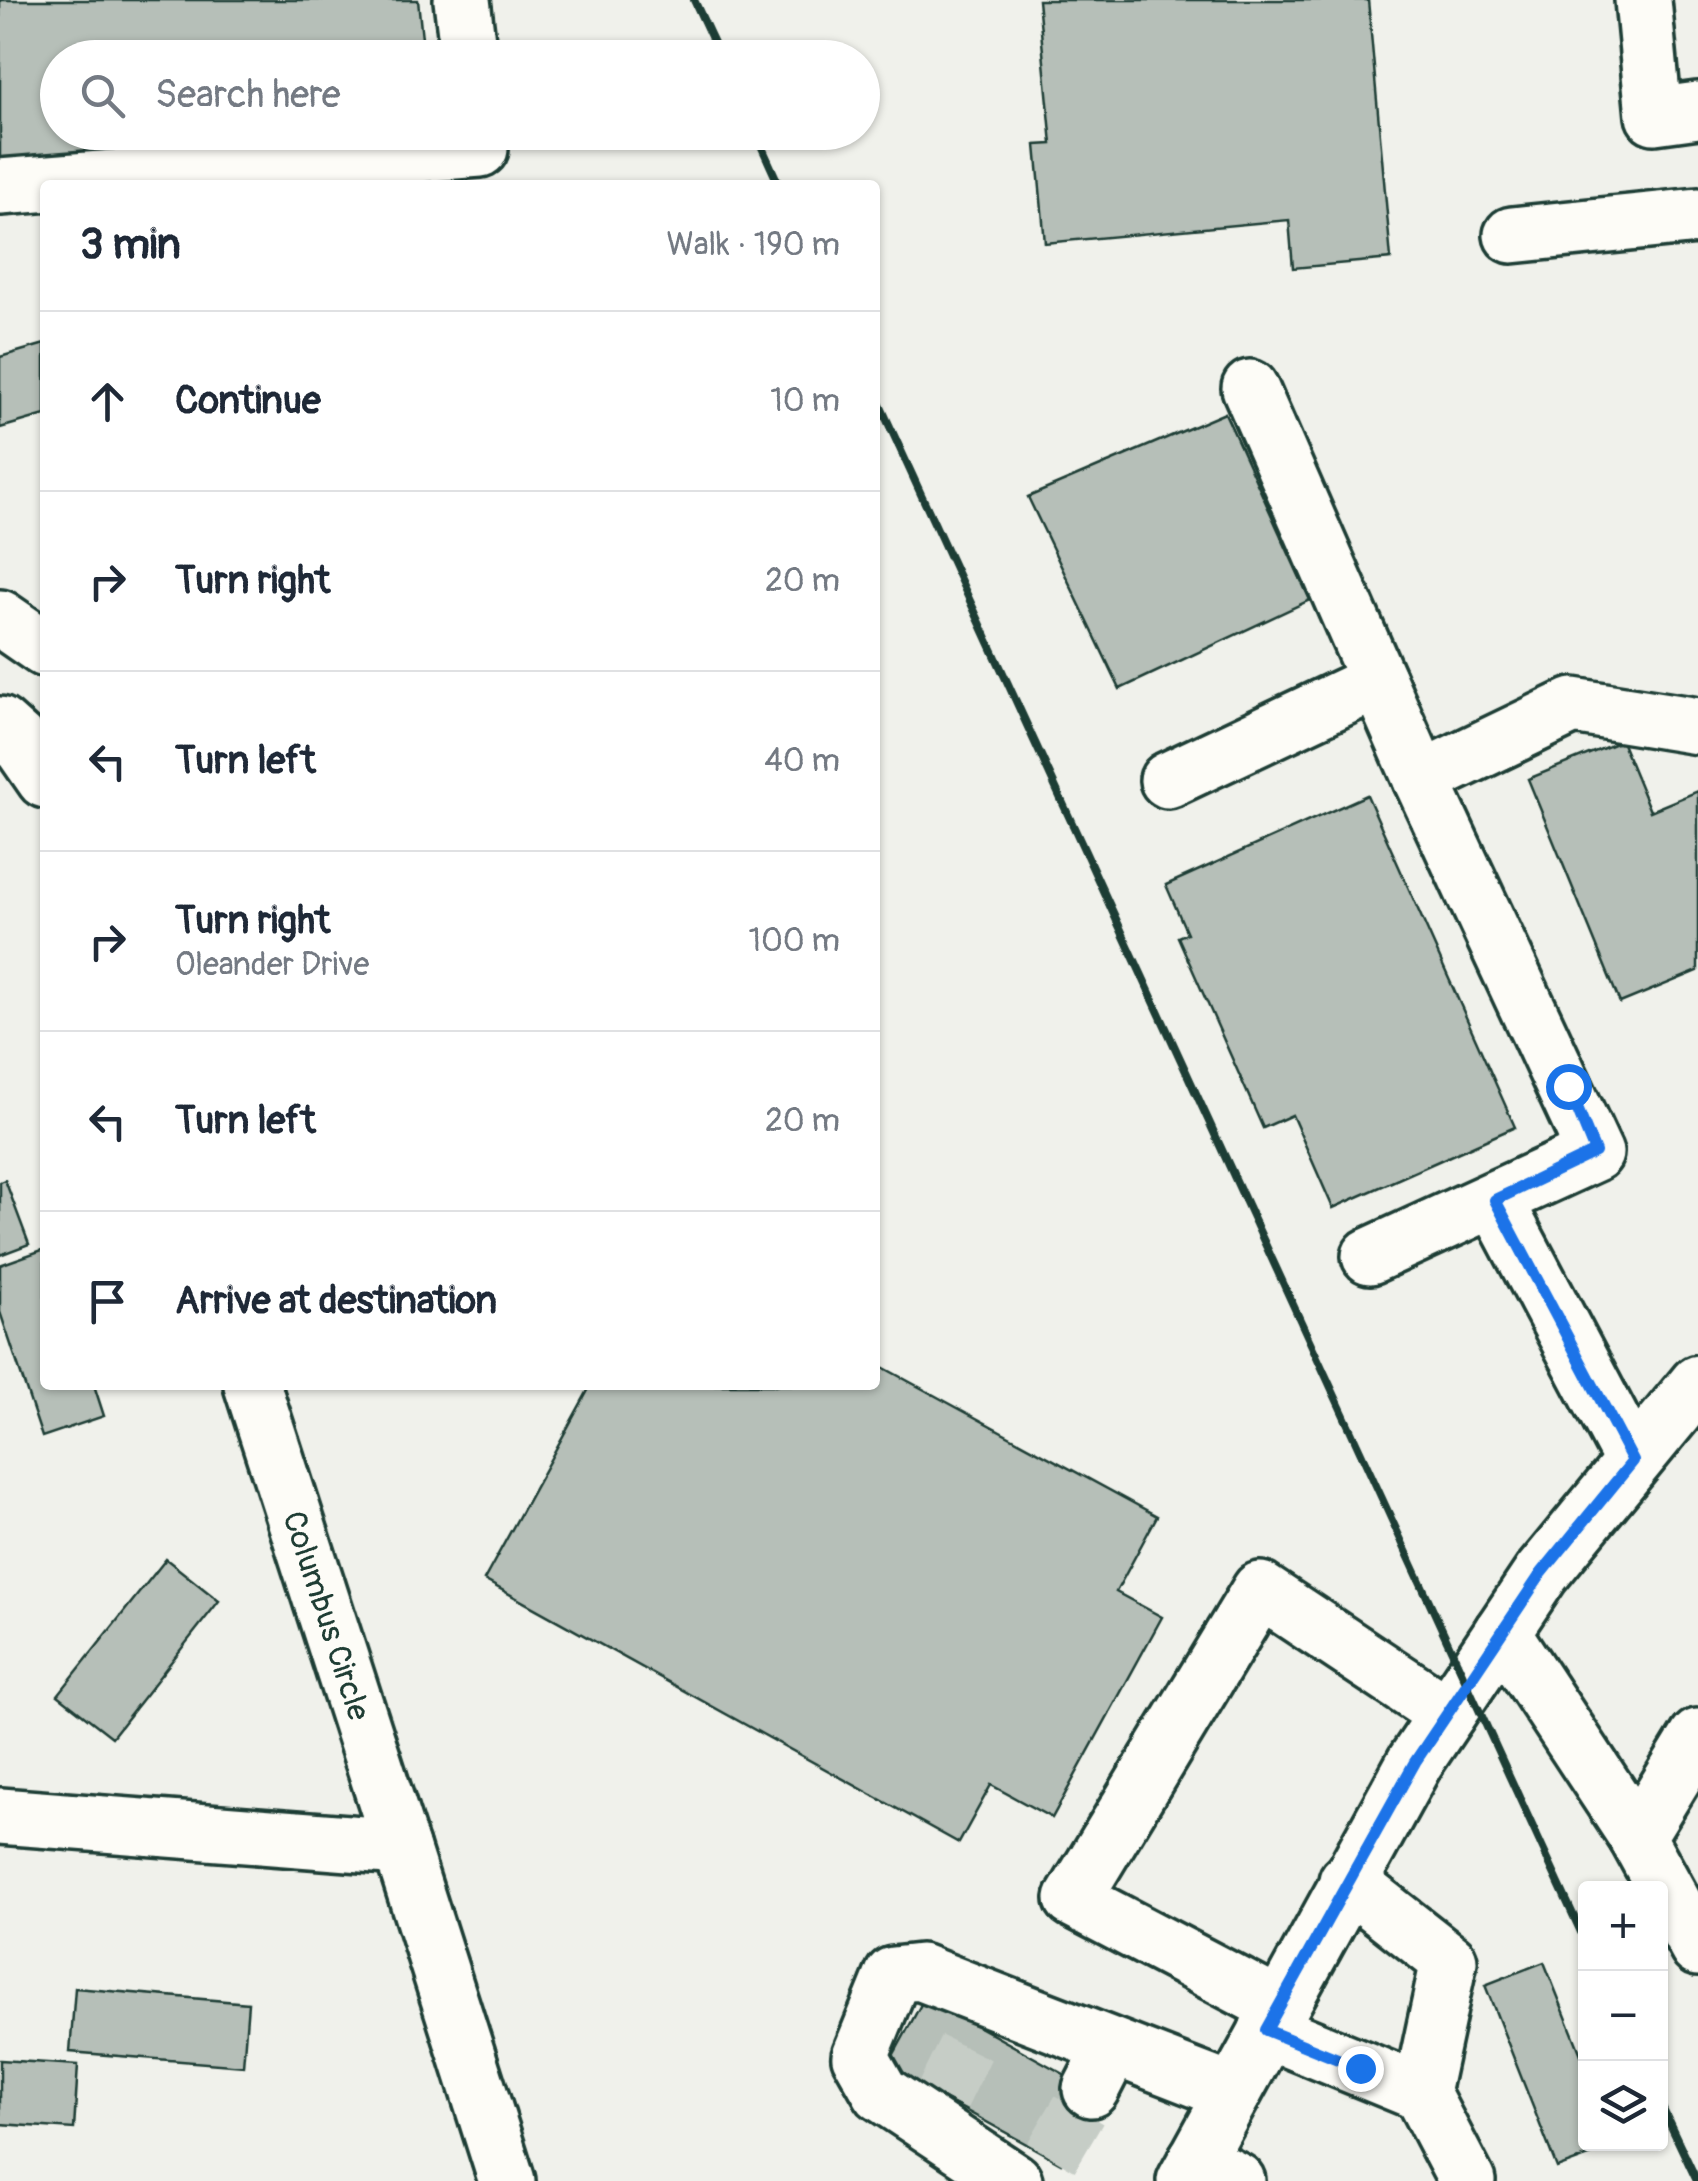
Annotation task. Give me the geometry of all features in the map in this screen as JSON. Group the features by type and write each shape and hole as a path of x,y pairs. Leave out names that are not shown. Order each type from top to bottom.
{"street":[{"path":"462,0 467,40"},
{"path":"1643,0 1654,116 1698,110"},
{"path":"101,180 480,150"},
{"path":"0,188 40,185"},
{"path":"1512,235 1698,216"},
{"path":"1250,388 1421,779 1595,1152 1370,1256"},
{"path":"0,618 40,646"},
{"path":"1168,780 1378,680"},
{"path":"1421,779 1573,706 1698,726"},
{"path":"0,725 40,773"},
{"path":"1495,1200 1633,1461"},
{"path":"1206,2174 1232,2093 1347,1881 1447,1714 1541,1574 1698,1383"},
{"name":"Columbus Circle","path":"254,1390 507,2181"},
{"path":"1447,1714 1260,1590 1074,1899 1273,2018 1420,2093 1467,2181"},
{"path":"1502,1632 1637,1837 1698,1948"},
{"path":"1637,1837 1698,1736"},
{"path":"0,1816 401,1847"},
{"path":"1347,1881 1449,1961 1420,2093"},
{"path":"1028,2168 933,2110 881,2093 860,2056 893,1975 920,1972 983,2013 1088,2062 1232,2093"}],"building":[{"path":"0,0 418,0 422,40 40,40 40,150 205,150 0,175"},
{"path":"1038,0 1368,0 1391,259 1293,268 1289,220 1045,243 1036,145 1052,144"},
{"path":"40,345 40,416 0,428 0,357"},
{"path":"1225,413 1310,600 1120,689 1028,497"},
{"path":"1621,741 1650,811 1698,791 1698,971 1620,1003 1528,779"},
{"path":"1367,795 1515,1127 1333,1208 1292,1115 1263,1128 1178,937 1187,933 1166,885"},
{"path":"5,1180 29,1244 0,1255 0,1182"},
{"path":"40,1251 40,1390 96,1390 104,1416 42,1437 0,1312 0,1265"},
{"path":"880,1366 1157,1516 1116,1592 1162,1617 1052,1818 991,1785 959,1843 484,1580 588,1390 880,1390"},
{"path":"166,1559 219,1601 112,1737 58,1695"},
{"path":"1544,1962 1578,2047 1578,2151 1603,2151 1557,2168 1485,1985"},
{"path":"75,1988 248,2003 243,2066 70,2052"},
{"path":"925,1997 1100,2094 1061,2163 887,2067"},
{"path":"0,2060 78,2065 74,2129 0,2124"}],"tunnel":[{"path":"942,2097 977,2025"},
{"path":"1051,2157 1091,2089"}],"railway":[{"path":"694,0 713,40"},
{"path":"763,150 777,180"},
{"path":"880,405 1578,1926"},
{"path":"1668,2120 1697,2181"}],"route":[{"path":"1360,2068 1266,2030 1415,1762 1541,1574 1633,1461 1495,1200 1595,1152 1568,1086"}]}
